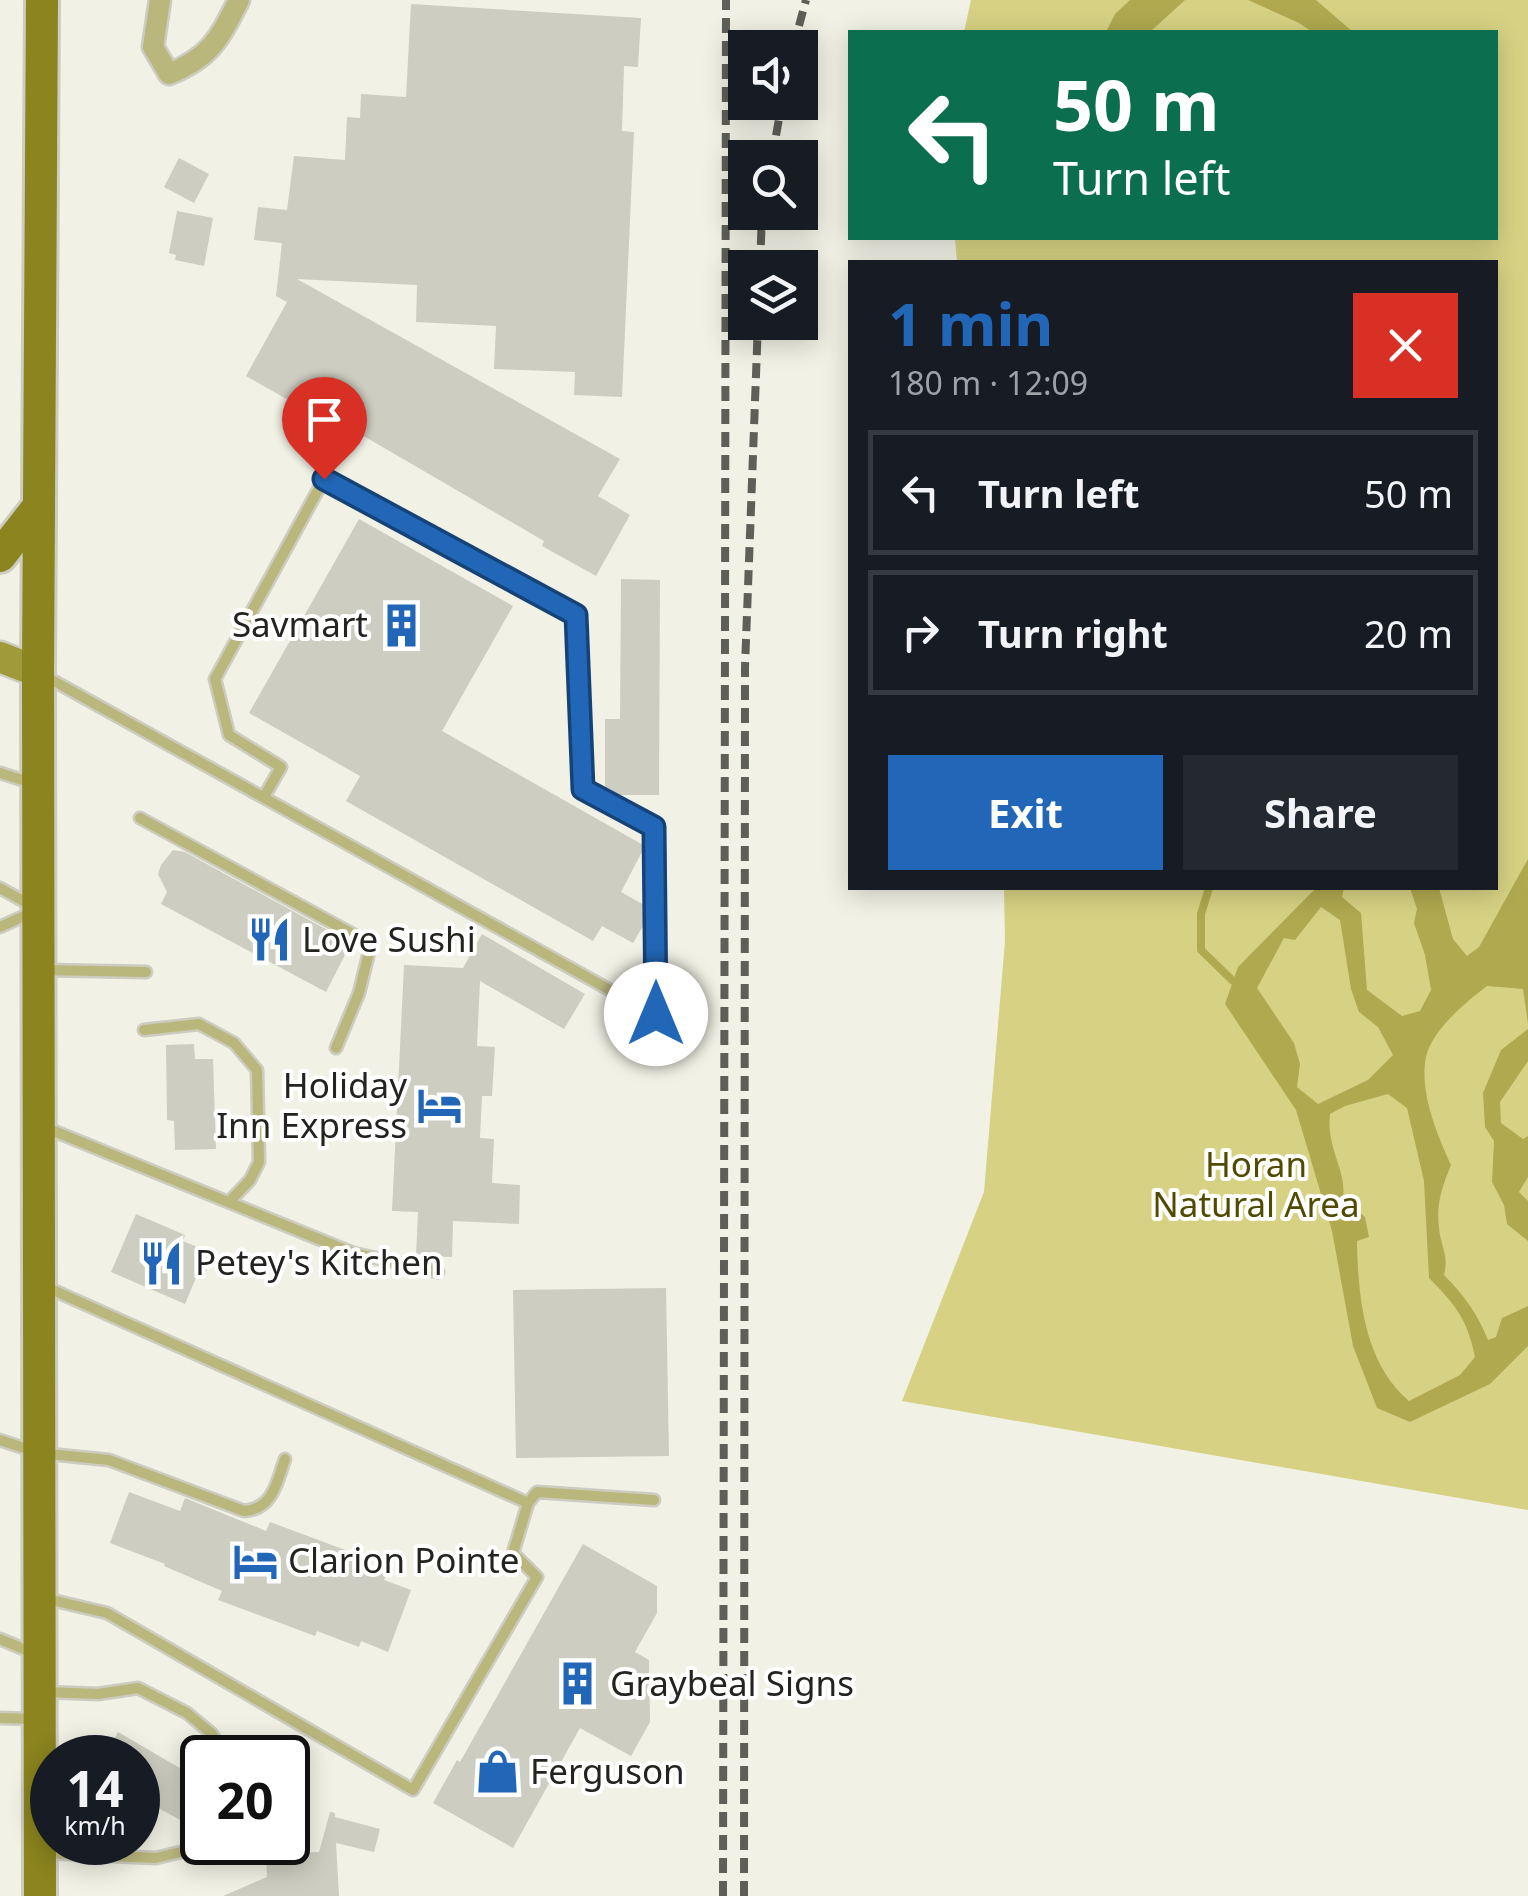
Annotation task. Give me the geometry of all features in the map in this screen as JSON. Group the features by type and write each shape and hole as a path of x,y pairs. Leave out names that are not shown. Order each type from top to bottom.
{"main road":[{"path":"39,1735 42,0"},
{"path":"0,556 39,506"},
{"path":"0,657 38,672"},
{"path":"40,1865 40,1896"}],"street":[{"path":"160,0 153,47 169,74 196,63 217,43 238,0"}],"lane":[{"path":"38,672 656,1014 654,827 583,789 576,615 324,479 214,679 229,735 280,767 264,797"},
{"path":"0,773 38,784"},
{"path":"140,818 371,944 358,993 336,1048"},
{"path":"0,888 38,909"},
{"path":"0,927 38,909"},
{"path":"38,970 146,972"},
{"path":"144,1030 199,1024 234,1043 258,1070 260,1162 250,1180 229,1202"},
{"path":"38,1125 354,1253 438,1272"},
{"path":"38,1283 528,1503"},
{"path":"0,1440 38,1453 110,1460 244,1511 255,1510 269,1500 285,1459"},
{"path":"38,1597 107,1613 413,1790 536,1577 513,1553 528,1503 537,1492 654,1500"},
{"path":"0,1640 39,1656"},
{"path":"0,1718 39,1706 138,1688 187,1714 213,1735"}],"green space":[{"name":"Horan Natural Area","path":"971,0 1528,0 1528,1510 902,1401 984,1192 1005,941 1004,890 1498,890 1498,260 957,260 955,240 1498,240 1498,30 964,30"}],"shaded area":[{"path":"1130,0 1185,0 1152,30 1107,30 1115,14"},
{"path":"1248,0 1316,0 1351,30 1309,30"},
{"path":"1528,859 1528,1024 1523,989 1487,986 1442,1027 1429,1047 1424,1070 1431,1112 1451,1165 1438,1211 1444,1275 1469,1305 1488,1340 1496,1337 1502,1318 1528,1306 1528,1346 1490,1384 1410,1422 1377,1408 1353,1346 1332,1231 1296,1110 1225,1004 1238,967 1314,890 1344,890 1342,897 1361,913 1367,990 1402,1016 1420,1011 1431,990 1414,923 1417,909 1411,890 1440,890 1453,939 1467,956 1479,947","holes":["1321,907 1340,920 1351,989 1359,1012 1378,1027 1393,1055 1368,1080 1318,1104 1297,1087 1300,1064 1294,1043 1257,988 1284,938 1295,940","1388,1094 1407,1108 1424,1181 1429,1278 1459,1313 1475,1357 1460,1375 1409,1401 1382,1368 1366,1328 1357,1241 1369,1237 1365,1217 1343,1197 1330,1126 1330,1114"]},
{"path":"1528,1029 1528,1061 1500,1102 1501,1123 1523,1139 1528,1136 1528,1177 1519,1192 1528,1201 1528,1241 1507,1224 1504,1205 1492,1182 1494,1141 1485,1127 1483,1093 1501,1050"}],"building":[{"path":"411,4 641,18 638,67 624,66 622,131 634,132 622,397 574,395 575,372 494,369 496,326 416,322 417,285 297,279 620,459 598,496 630,515 596,576 542,546 544,541 355,431 352,436 246,376 287,302 276,296 282,243 254,240 258,207 287,210 294,156 345,160 347,117 360,118 361,94 406,97"},
{"path":"179,158 209,174 194,203 164,187"},
{"path":"177,211 213,218 204,266 175,260 176,255 169,253"},
{"path":"359,519 513,606 442,731 645,846 621,892 646,906 646,921 633,943 602,926 593,941 346,801 360,776 249,713"},
{"path":"621,579 660,580 659,795 613,795 605,791 605,719 620,719"},
{"path":"173,850 185,852 342,938 339,944 348,949 326,992 161,904 167,892 158,874"},
{"name":"Holiday Inn Express","path":"482,934 585,994 564,1029 480,981 477,1046 495,1047 492,1096 482,1096 480,1138 494,1139 492,1183 520,1185 519,1224 453,1221 452,1257 416,1256 418,1212 392,1211 404,965 463,968"},
{"path":"194,1044 195,1059 213,1059 216,1149 175,1150 174,1121 167,1120 166,1045"},
{"name":"Petey's Kitchen","path":"136,1214 185,1235 183,1241 214,1254 204,1276 198,1273 185,1304 111,1272"},
{"path":"666,1288 669,1456 516,1458 513,1290"},
{"name":"Clarion Pointe","path":"129,1492 180,1511 185,1498 266,1531 270,1522 348,1551 345,1558 387,1574 384,1580 411,1590 388,1652 361,1641 359,1647 317,1631 315,1636 218,1600 222,1591 110,1543"},
{"name":"Graybeal Signs","path":"583,1544 657,1586 657,1613 635,1652 649,1660 650,1722 631,1756 580,1728 513,1848 433,1803"},
{"path":"160,1756 180,1768 180,1820 160,1809"},
{"path":"330,1812 335,1817 380,1829 374,1852 336,1843 339,1896 223,1896 267,1877 266,1865 310,1865 310,1852 319,1852"}],"waterway":[{"path":"1208,890 1201,914 1201,950 1233,981"}],"railway":[{"path":"723,1896 726,0"},
{"path":"798,30 806,0"},
{"path":"775,140 779,120"},
{"path":"761,230 761,250"},
{"path":"744,1896 745,667 757,340"}],"place":[{"name":"Savmart","path":"401,625"},
{"name":"Love Sushi","path":"269,940"},
{"name":"Holiday Inn Express","path":"440,1106"},
{"name":"Petey's Kitchen","path":"162,1263"},
{"name":"Clarion Pointe","path":"255,1561"},
{"name":"Graybeal Signs","path":"577,1684"},
{"name":"Ferguson","path":"497,1772"}],"route":[{"path":"324,479 576,615 583,789 654,827 656,1014"}]}
